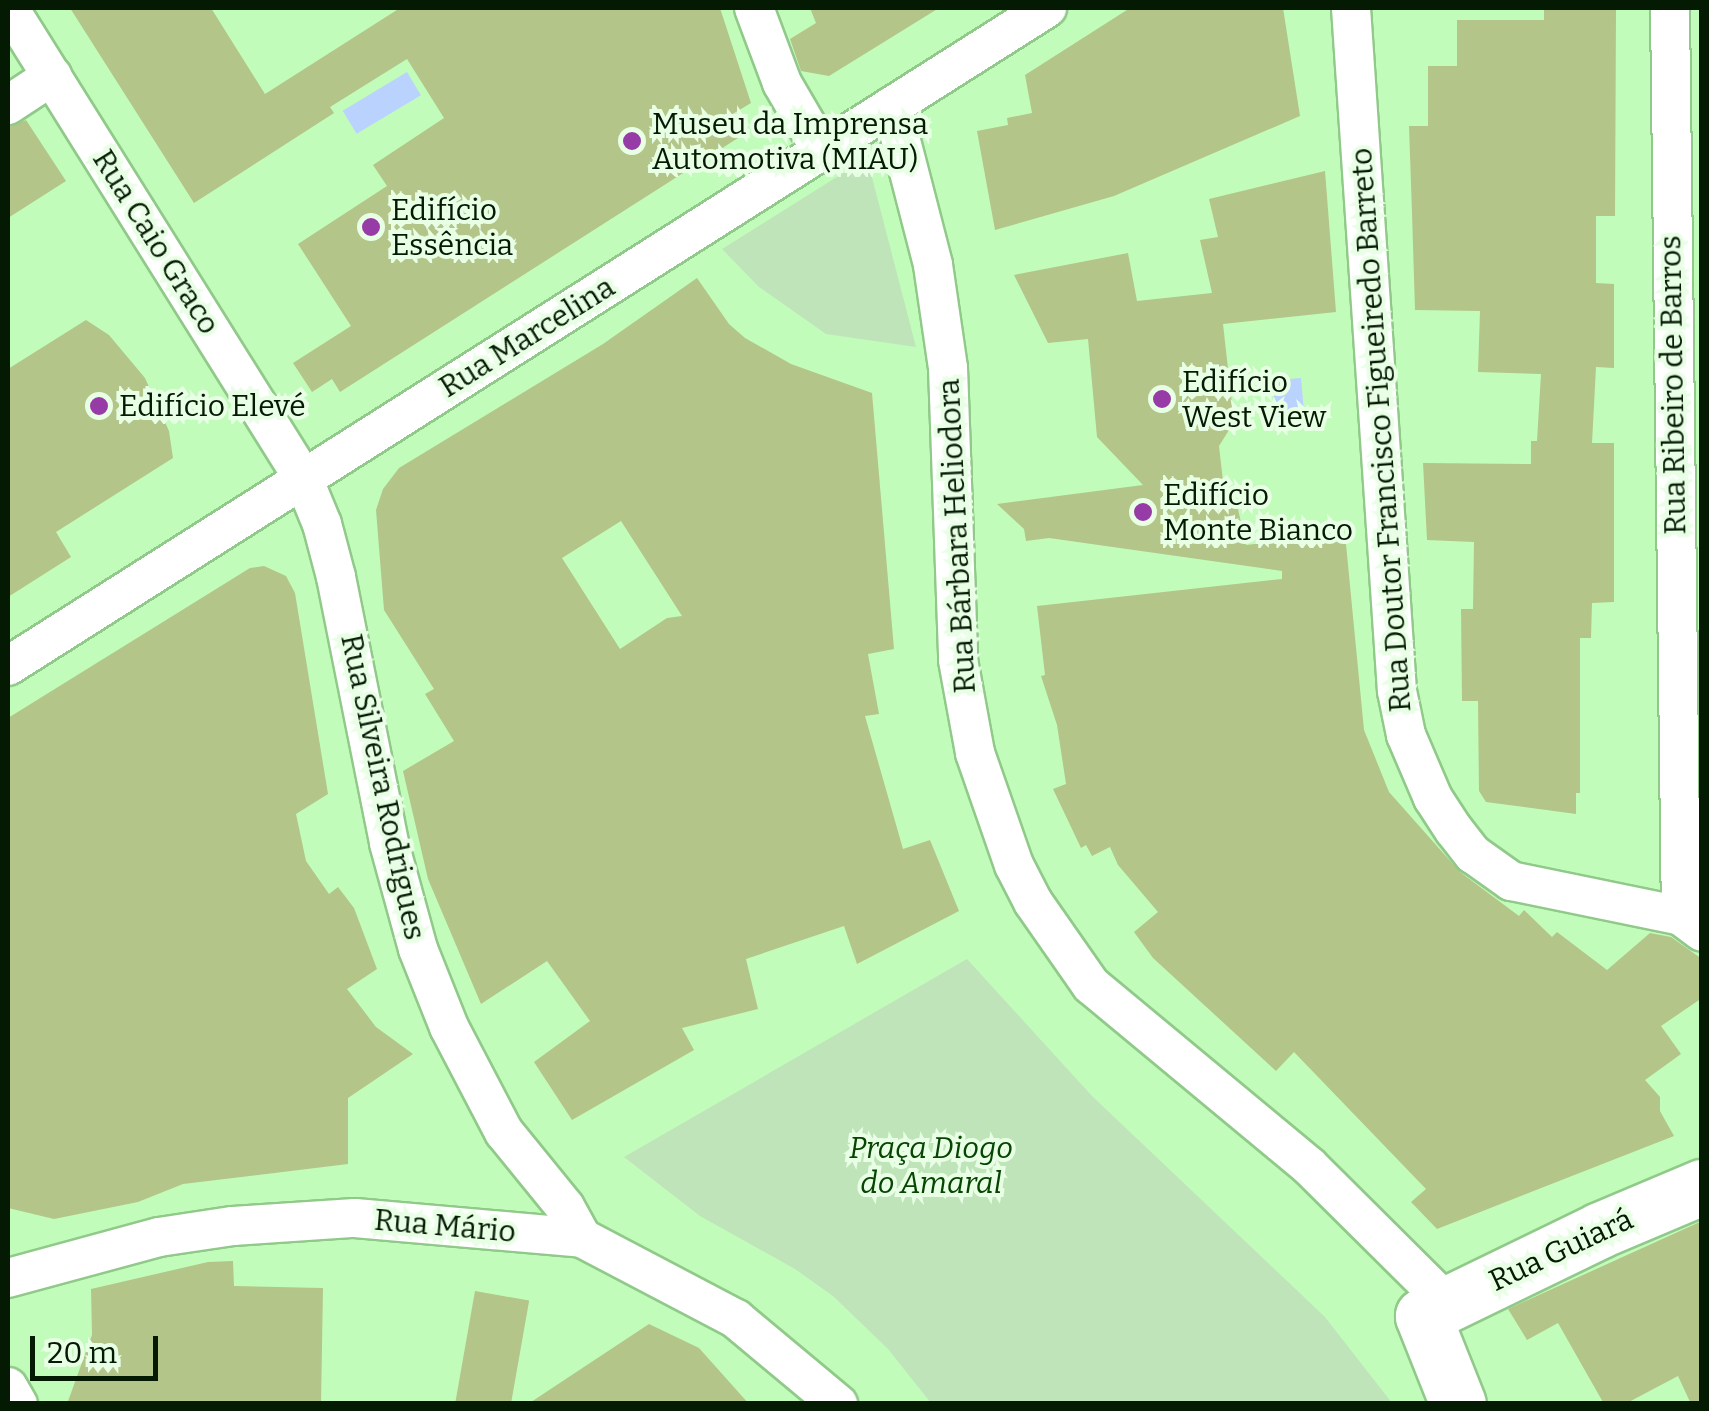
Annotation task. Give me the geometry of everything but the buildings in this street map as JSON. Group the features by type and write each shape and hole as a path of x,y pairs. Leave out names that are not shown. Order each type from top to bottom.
{"street":[{"name":"Rua Caio Graco","path":"10,8 303,478"},
{"path":"754,8 782,83 821,150"},
{"name":"Rua Marcelina","path":"8,666 1047,8"},
{"name":"Rua Doutor Francisco Figueiredo Barreto","path":"1351,8 1397,691 1406,735 1433,798 1454,830 1473,854 1510,881 1691,924"},
{"name":"Rua Ribeiro de Barros","path":"1670,8 1686,102 1691,924"},
{"path":"8,104 52,76"},
{"name":"Rua Bárbara Heliodora","path":"892,106 933,265 948,368 958,660 975,752 1014,866 1033,902 1091,985 1309,1166 1429,1299 1499,1404"},
{"name":"Rua Silveira Rodrigues","path":"303,478 322,524 336,576 389,843 418,948 449,1027 504,1132 565,1207 582,1238"},
{"name":"Rua Guiará","path":"1429,1299 1702,1187"},
{"name":"Rua Mário","path":"8,1278 159,1237 354,1218 582,1238 736,1319 838,1404"},
{"name":"Rua Bárbara Heliodora","path":"1429,1299 1458,1404"},
{"path":"8,1387 18,1404"}],"green space":[{"path":"867,158 916,347 826,334 759,287 722,249"},
{"name":"Praça Diogo do Amaral","path":"967,959 1092,1096 1325,1317 1392,1403 931,1403 888,1349 833,1296 795,1269 700,1216 624,1157"}],"water":[{"path":"407,72 421,95 357,134 343,111"},
{"path":"1301,378 1305,427 1276,429 1272,381"}],"place":[{"name":"Museu da Imprensa Automotiva (MIAU)","path":"632,141"},
{"name":"Edifício Essência","path":"371,227"},
{"name":"Edifício West View","path":"1162,399"},
{"name":"Edifício Elevé","path":"99,406"},
{"name":"Edifício Monte Bianco","path":"1143,512"}]}
